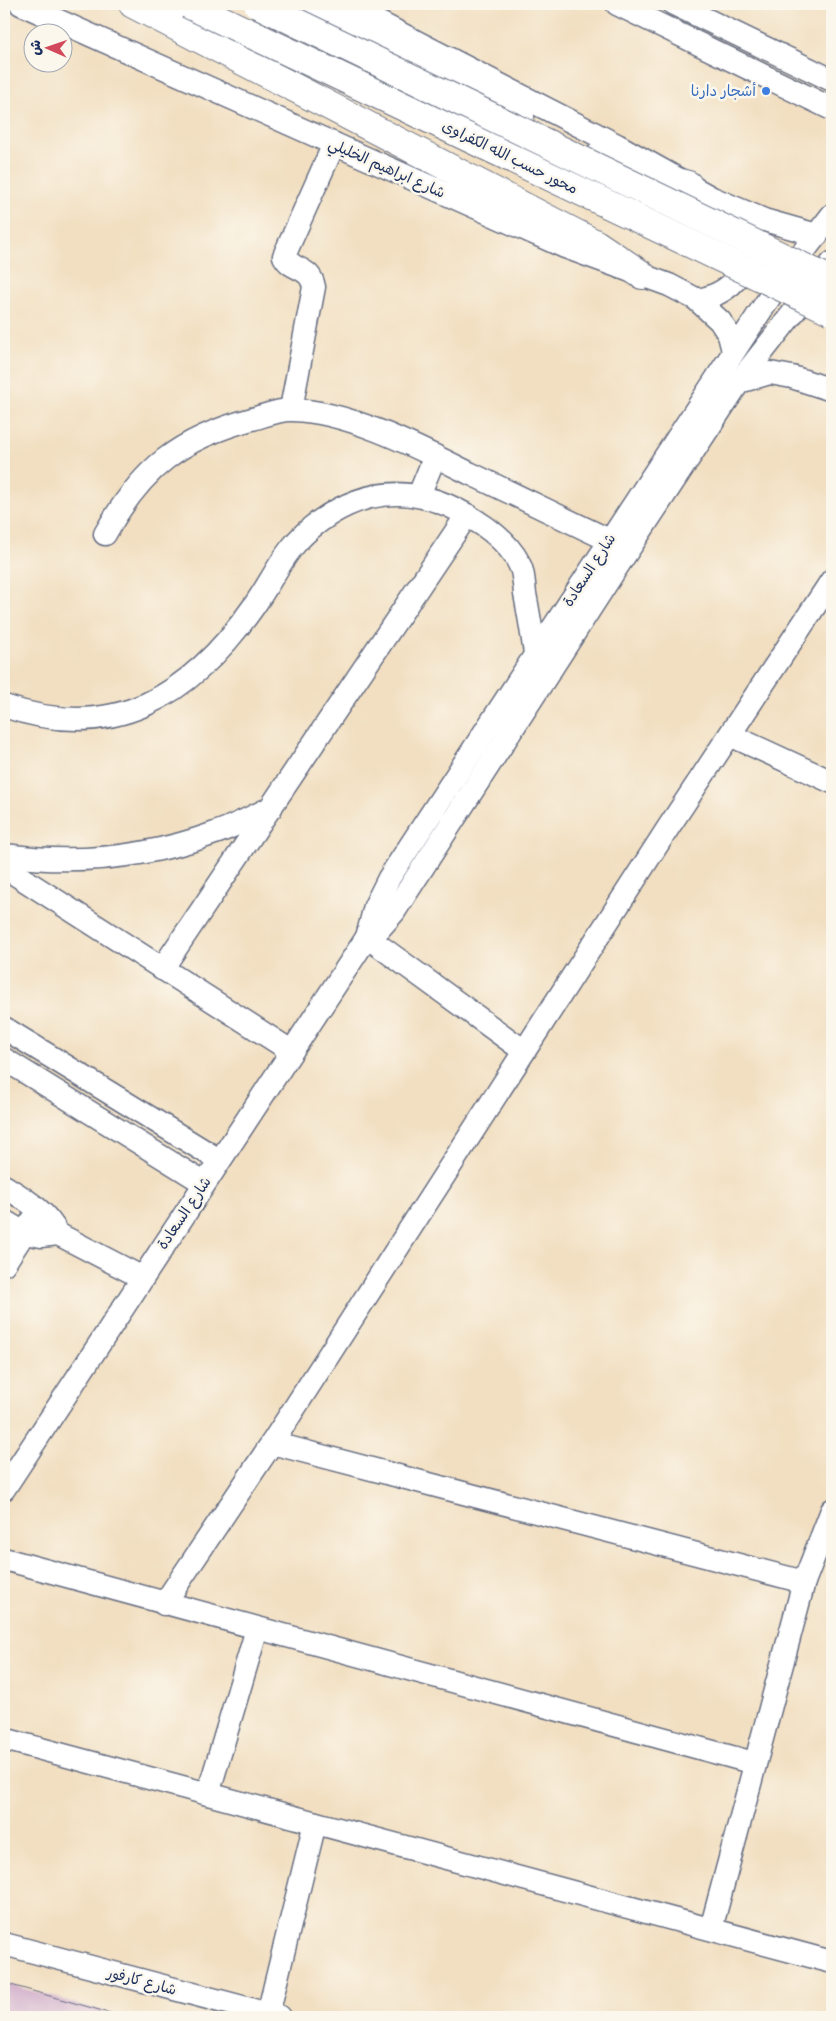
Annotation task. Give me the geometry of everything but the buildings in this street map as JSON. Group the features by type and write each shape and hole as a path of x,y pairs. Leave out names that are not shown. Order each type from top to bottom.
{"main road":[{"path":"133,4 596,244 642,275"},
{"name":"محور حسب الله الكفراوى","path":"188,4 832,311"},
{"name":"محور حسب الله الكفراوى","path":"258,4 832,281"},
{"path":"305,4 574,144 629,168 688,185"}],"street":[{"name":"شارع ابراهيم الخليلي","path":"20,4 565,247 642,275 698,300 720,320 734,351"},
{"path":"344,4 617,145 688,185 764,220 817,235"},
{"path":"617,4 641,9 661,25 832,109"},
{"path":"661,25 674,4 832,80"},
{"path":"291,409 314,286 312,277 306,271 287,261 284,256 334,144"},
{"path":"698,300 721,293 731,286 745,267 750,243 748,231 738,209"},
{"name":"شارع السعادة","path":"4,1489 290,1051 367,937 376,906 389,878 779,283 832,215"},
{"name":"شارع السعادة","path":"367,937 380,928 394,912 739,382 832,263"},
{"path":"739,382 770,373 792,377 832,390"},
{"path":"106,534 120,507 140,482 169,455 189,442 218,428 291,409 364,425 435,456 609,540"},
{"path":"419,495 435,456"},
{"path":"4,706 47,717 93,718 116,715 159,699 191,677 221,648 263,593 279,563 291,547 321,521 338,510 375,496 395,493 419,495 440,501 489,529 507,547 521,568 535,654"},
{"path":"162,969 467,515"},
{"path":"164,1604 272,1443 524,1050 832,582"},
{"path":"730,735 832,782"},
{"path":"4,855 40,860 100,859 159,850 217,833 271,808"},
{"path":"4,867 290,1051"},
{"path":"367,937 524,1050"},
{"path":"4,1028 219,1160"},
{"path":"4,1059 204,1183"},
{"path":"7,1195 40,1208 51,1221 58,1234"},
{"path":"4,1264 40,1208"},
{"path":"4,1221 24,1232 42,1236 58,1234 142,1277"},
{"path":"272,1443 804,1582"},
{"path":"711,1929 804,1582 829,1524"},
{"path":"4,1559 754,1763"},
{"path":"208,1794 257,1628"},
{"path":"4,1739 832,1962"},
{"path":"274,2016 316,1823"},
{"name":"شارع كارفور","path":"4,1944 274,2016"}],"place":[{"name":"أشجار دارنا","path":"766,91"}]}
